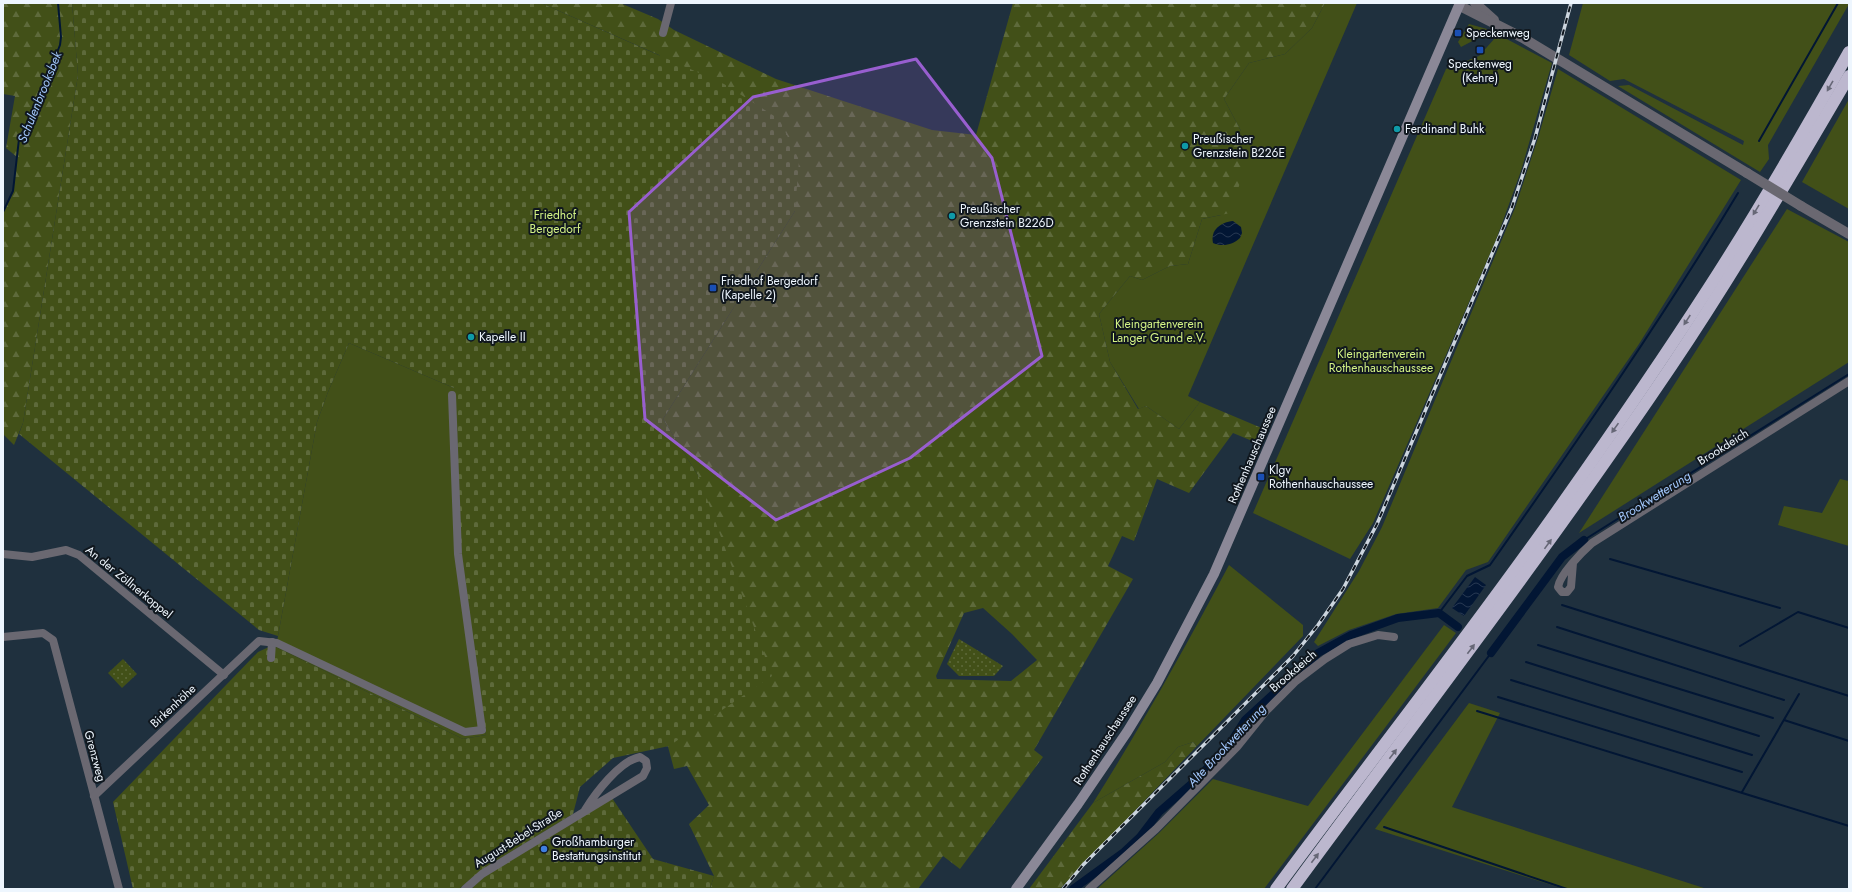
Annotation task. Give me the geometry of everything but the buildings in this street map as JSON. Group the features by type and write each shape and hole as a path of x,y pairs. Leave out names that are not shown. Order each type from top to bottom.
{"highway":[{"path":"1276,889 1485,610 1561,505 1660,361 1709,288 1752,218 1849,52"},
{"path":"1292,889 1571,512 1670,368 1735,269 1849,76"}],"main road":[{"name":"Rothenhauschaussee","path":"1016,889 1078,804 1127,732 1157,683 1200,602 1255,481 1460,4"}],"street":[{"path":"663,33 671,3"},
{"path":"1475,3 1498,25"},
{"path":"1460,4 1614,91 1849,234"},
{"name":"Brookdeich","path":"1573,564 1582,552 1592,543 1849,381"},
{"path":"271,658 272,642 321,663 465,732 482,730 458,554 452,395"},
{"name":"An der Zöllnerkoppel","path":"3,554 32,557 66,550 79,555 224,675"},
{"name":"Grenzweg","path":"3,637 43,633 53,640 119,889"},
{"name":"Brookdeich","path":"1089,889 1156,829 1194,791 1237,747 1266,711 1296,681 1325,659 1349,644 1378,635 1394,638"},
{"name":"Birkenhöhe","path":"94,796 259,641 272,642"},
{"name":"August-Bebel-Straße","path":"465,889 482,874 643,776 648,768 646,761 640,757 627,762 596,793 585,810"}],"highlighted area":[{"path":"916,59 992,158 1042,356 910,458 776,520 645,419 629,212 753,97"}],"green space":[{"path":"3,3 72,3 78,75 23,423 14,445 3,434 3,212 13,191 17,157 6,148 15,96 3,94"},
{"name":"Friedhof Bergedorf","path":"72,3 541,3 724,84 779,119 799,160 795,211 663,419 699,477 772,676 669,746 613,758 580,787 573,814 483,869 459,889 133,889 113,802 258,652 271,646 276,647 463,739 486,735 461,554 454,388 349,343 317,422 278,636 259,630 19,434 23,423 78,75"},
{"path":"541,3 620,3 658,19 674,30 776,79 932,130 976,135 1013,3 1325,3 1312,28 1285,54 1249,63 1224,99 1241,131 1247,162 1230,213 1202,219 1188,264 1170,266 1142,280 1130,276 1099,314 1110,362 1138,409 1146,406 1179,429 1200,402 1264,429 1257,443 1233,433 1189,493 1157,479 1134,541 1122,536 1108,566 1133,579 1034,750 1043,757 960,869 943,856 918,889 710,889 714,876 689,824 709,805 687,766 674,769 667,743 699,477 663,419 795,211 659,55","holes":["983,608 1012,634 1037,660 1011,681 937,679 936,676 964,613"]},
{"name":"Kleingartenverein Langer Grund e.V.","path":"1325,3 1357,3 1188,396 1200,402 1179,429 1146,406 1139,409 1110,362 1099,314 1130,276 1142,280 1170,266 1188,264 1202,219 1221,215 1241,131 1224,99 1249,63 1285,54 1312,28"},
{"path":"1583,3 1849,4 1768,145 1769,159 1760,172 1618,86 1629,85 1743,145 1744,141 1624,79 1610,81 1569,55"},
{"path":"1469,24 1487,29 1486,34 1461,47 1458,42"},
{"name":"Kleingartenverein Rothenhauschaussee","path":"1501,36 1552,63 1521,171 1496,240 1373,523 1350,559 1253,513 1446,69 1479,56 1495,38"},
{"path":"1558,69 1741,180 1639,344 1488,562 1466,570 1438,608 1396,614 1349,630 1318,646 1314,642 1359,571 1382,527 1515,208 1538,138"},
{"path":"1849,99 1849,209 1802,182"},
{"path":"1787,209 1849,242 1849,362 1579,533"},
{"path":"349,343 454,388 461,554 486,735 463,739 276,647 317,422"},
{"path":"1840,479 1849,481 1849,546 1778,525 1784,506 1822,513"},
{"path":"1229,565 1303,625 1303,636 1197,746 1193,742 1178,747 1165,762 1093,803 1163,685"},
{"path":"1444,625 1456,633 1264,889 1097,889 1159,833 1213,779 1308,806"},
{"path":"959,639 1003,666 994,676 959,676 947,664"},
{"path":"123,659 137,674 122,688 108,673"},
{"path":"1469,703 1500,713 1452,807 1707,889 1564,889 1375,829"},
{"path":"1193,742 1197,746 1060,889 1029,889 1093,803 1165,762 1178,747"},
{"path":"612,798 653,859 714,876 710,889 471,889 486,875"}],"water":[{"path":"1233,221 1241,227 1242,233 1240,238 1227,245 1213,243 1213,234 1217,228 1224,223"},
{"path":"1475,577 1486,585 1464,616 1452,608"}],"waterway":[{"name":"Schulenbrooksbek","path":"3,212 13,191 19,139 37,103 60,45 61,37 58,3"},
{"path":"1759,141 1838,3"},
{"path":"1439,613 1467,576 1490,565 1648,335 1709,241 1738,193"},
{"name":"Brookwetterung","path":"1584,540 1849,374"},
{"name":"Brookwetterung","path":"1491,653 1562,557 1584,540"},
{"path":"1610,559 1780,608"},
{"path":"1562,605 1849,696"},
{"path":"1740,646 1798,612 1849,628"},
{"name":"Alte Brookwetterung","path":"1073,889 1124,852 1140,837 1159,812 1197,779 1231,742 1245,720 1318,653 1351,635 1398,618 1439,613 1458,627"},
{"path":"1557,627 1784,700"},
{"path":"1538,645 1773,718"},
{"path":"1315,889 1491,653"},
{"path":"1526,662 1759,736"},
{"path":"1511,680 1752,755"},
{"path":"1742,792 1799,694"},
{"path":"1498,697 1742,772"},
{"path":"1477,711 1849,826"},
{"path":"1784,720 1849,741"},
{"path":"1384,827 1567,889"}],"railway":[{"path":"1063,889 1083,865 1293,656 1318,625 1343,589 1377,524 1512,207 1535,138 1571,3"}],"place":[{"name":"Speckenweg","path":"1458,33"},
{"name":"Speckenweg (Kehre)","path":"1480,50"},
{"name":"Ferdinand Buhk","path":"1397,129"},
{"name":"Preußischer Grenzstein B226E","path":"1185,146"},
{"name":"Preußischer Grenzstein B226D","path":"952,216"},
{"name":"Friedhof Bergedorf (Kapelle 2)","path":"713,288"},
{"name":"Kapelle II","path":"471,337"},
{"name":"Klgv Rothenhauschaussee","path":"1261,477"},
{"name":"Großhamburger Bestattungsinstitut","path":"544,849"}]}
